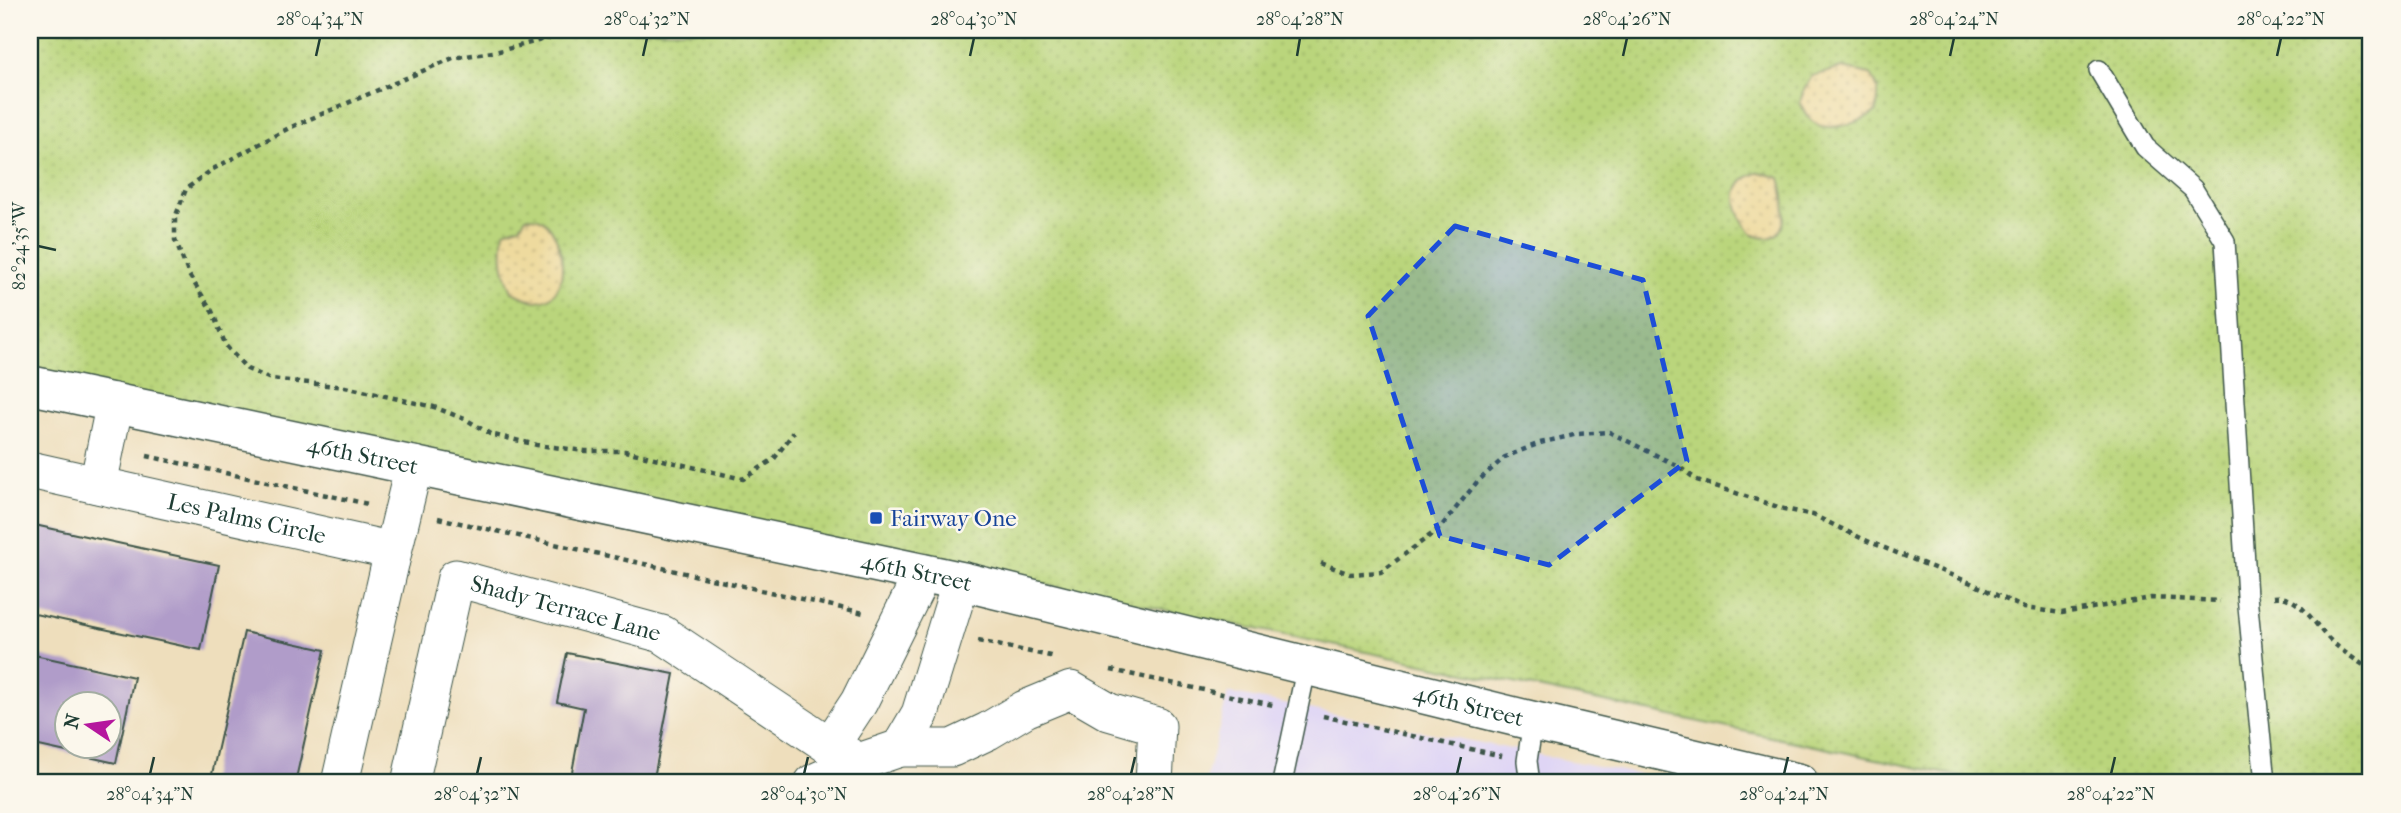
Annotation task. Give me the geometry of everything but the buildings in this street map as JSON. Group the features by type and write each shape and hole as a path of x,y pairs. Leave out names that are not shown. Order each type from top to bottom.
{"street":[{"name":"46th Street","path":"30,385 961,581 1799,783"},
{"path":"98,485 115,402"},
{"path":"340,783 414,465"},
{"name":"Les Palms Circle","path":"30,470 380,548 391,560"},
{"path":"813,783 859,702 923,573"},
{"name":"Shady Terrace Lane","path":"410,783 457,579 662,634 835,747"},
{"path":"900,748 920,713 961,581"},
{"path":"835,747 952,748 1025,709 1071,690 1109,712 1157,726 1154,783"}],"lane":[{"path":"2099,71 2145,147 2193,189 2225,241 2247,599 2265,783"},
{"path":"1282,783 1307,665"},
{"path":"1530,783 1527,761 1533,721"}],"path":[{"path":"580,30 499,51 453,58 289,128 213,169 186,189 175,218 175,240 189,275 212,311 226,346 247,369 271,379 345,387 434,407 467,420 491,434 537,445 585,451 625,451 743,479 774,459 794,432"},
{"path":"1321,563 1350,574 1381,572 1440,528 1477,482 1505,457 1540,443 1578,434 1609,432 1678,466 1697,480 1784,509 1813,515 2024,608 2062,613 2151,597 2225,602 2280,596 2308,611 2328,639 2371,670"},
{"path":"105,449 402,511 899,622"},
{"path":"945,633 1059,658"},
{"path":"1099,667 1527,761"}],"highlighted area":[{"path":"1455,226 1643,280 1687,461 1549,565 1440,536 1368,316"}],"shaded area":[{"path":"1228,693 1682,783 1205,783"}],"green space":[{"path":"30,30 2371,30 2371,783 1991,783 30,372"}],"sand":[{"path":"1842,68 1870,74 1878,92 1876,112 1836,127 1813,122 1800,103 1803,92 1812,76"},
{"path":"1760,172 1780,178 1784,196 1782,226 1778,234 1771,237 1760,237 1749,230 1740,216 1736,201 1736,193 1742,181"},
{"path":"526,217 538,218 547,224 554,235 562,262 557,289 549,298 537,301 512,292 503,262 504,231 520,226"}],"place":[{"name":"Fairway One","path":"876,518"}]}
